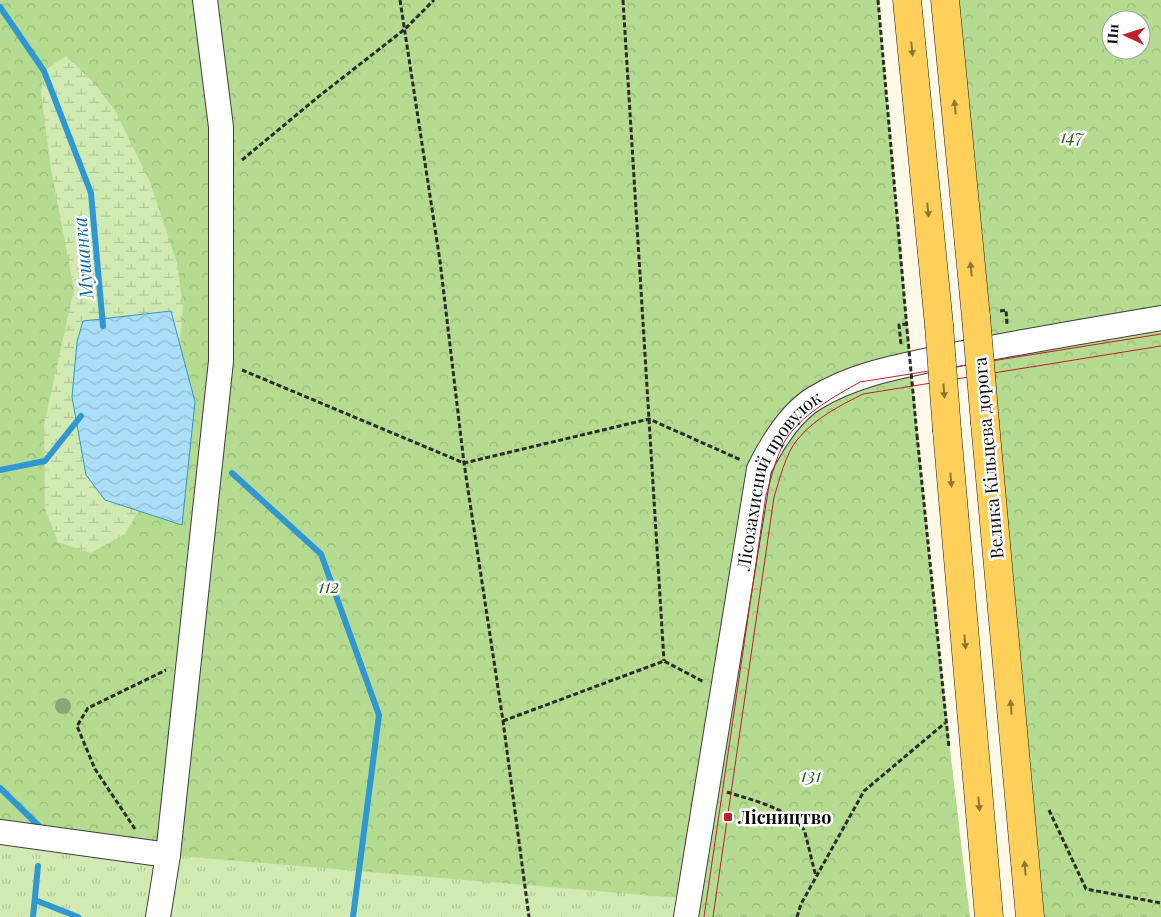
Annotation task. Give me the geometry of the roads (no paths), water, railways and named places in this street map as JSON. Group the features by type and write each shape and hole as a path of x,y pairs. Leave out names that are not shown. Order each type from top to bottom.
{"main road":[{"path":"907,0 939,325 989,917"},
{"name":"Велика Кільцева дорога","path":"944,0 988,314 985,423 1030,917"}],"street":[{"path":"158,917 159,853 189,659 221,362 221,127 205,0"},
{"name":"Лісозахисний провулок","path":"686,917 759,469 771,445 792,419 813,399 854,377 994,347 1161,318"},
{"path":"0,832 159,853"}],"water":[{"path":"171,311 195,402 182,525 105,500 86,475 72,397 77,342 83,321"}],"waterway":[{"name":"Мушанка","path":"0,7 44,71 91,193 103,326"},
{"name":"Мушанка","path":"0,470 45,461 81,416"},
{"path":"232,473 321,554 379,715 353,917"},
{"path":"0,788 38,825"},
{"path":"33,917 38,866"},
{"path":"35,900 78,917"}],"tram line":[{"path":"704,917 766,495 784,442 795,427 812,412 860,382 1161,334"},
{"path":"713,917 774,497 786,460 797,440 819,419 863,394 1161,346"}],"place":[{"name":"Лісництво","path":"728,817"}],"park label":[{"name":"147","path":"1072,136"},
{"name":"112","path":"329,586"},
{"name":"131","path":"811,775"}]}
